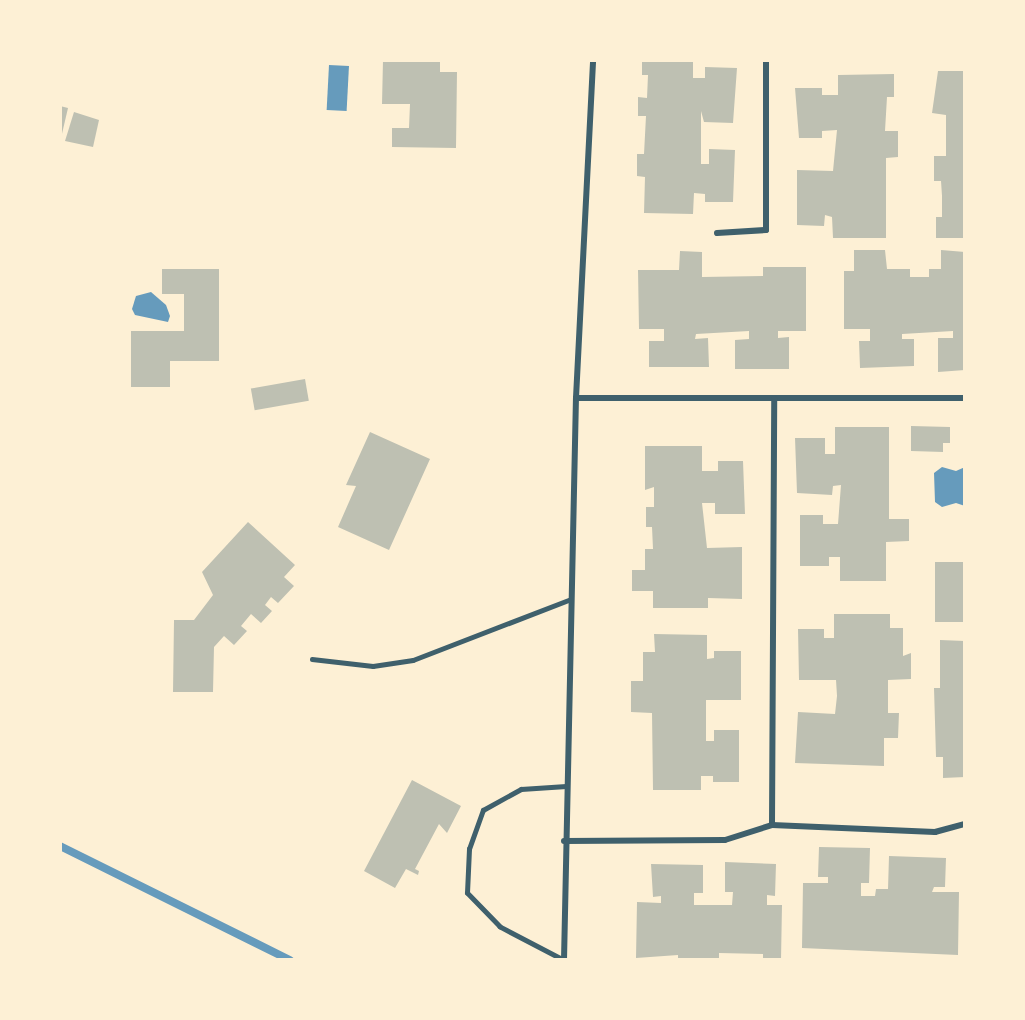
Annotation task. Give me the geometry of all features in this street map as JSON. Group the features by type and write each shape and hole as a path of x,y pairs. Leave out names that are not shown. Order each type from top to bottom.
{"street":[{"path":"563,960 576,398 593,60"},
{"path":"717,233 766,230 766,60"},
{"path":"576,398 965,398"},
{"path":"772,825 774,399"},
{"path":"564,841 725,840 772,825 935,832 965,824"}],"lane":[{"path":"312,659 373,666 413,660 571,599"},
{"path":"563,960 500,927 466,893 469,849 483,810 521,789 566,786"}],"water":[{"path":"329,65 349,66 347,111 327,110"},
{"path":"151,292 166,305 170,316 168,322 135,315 132,309 136,296"},
{"path":"942,467 956,471 965,467 965,506 956,503 942,507 935,502 934,473"}],"building":[{"path":"383,60 440,60 440,72 457,72 456,148 392,147 392,128 409,128 410,104 382,104"},
{"path":"642,60 693,61 693,78 705,78 705,67 737,68 733,123 704,122 701,111 701,164 709,164 709,149 735,150 733,202 705,202 705,194 694,193 693,214 644,213 645,177 637,176 637,154 644,154 646,116 638,116 638,97 647,98 648,75 642,75"},
{"path":"938,71 965,71 965,238 936,238 936,217 942,217 942,196 941,181 934,181 934,156 946,156 946,115 932,113"},
{"path":"894,74 894,97 887,97 885,131 898,131 898,157 886,158 886,238 833,238 832,217 825,215 824,226 797,225 797,170 833,171 837,130 822,131 822,138 799,138 795,88 822,88 822,95 838,95 838,75"},
{"path":"60,106 68,108 61,138 60,138"},
{"path":"74,112 99,120 93,147 65,141"},
{"path":"854,250 885,250 887,269 910,269 910,277 929,277 929,269 941,269 941,250 965,252 965,370 938,372 938,338 953,338 953,331 902,334 902,339 914,339 914,366 860,368 859,341 870,341 870,329 844,329 844,271 854,271"},
{"path":"680,251 702,252 702,277 763,276 763,267 806,267 806,331 778,331 778,338 789,337 789,369 735,369 735,340 749,339 749,331 696,334 695,339 708,338 709,367 649,367 649,341 664,341 664,329 639,329 638,270 679,270"},
{"path":"162,269 219,269 219,361 170,361 170,387 131,387 131,331 184,331 184,294 162,294"},
{"path":"305,379 309,401 255,410 251,389"},
{"path":"911,426 950,427 950,443 943,443 943,452 911,451"},
{"path":"835,427 889,427 889,519 909,519 909,541 886,542 886,581 840,581 840,557 829,557 829,566 800,566 800,515 823,515 823,524 838,524 841,485 833,486 832,495 797,493 795,438 825,438 825,454 835,454"},
{"path":"370,432 430,459 389,550 338,527 356,486 346,485"},
{"path":"645,446 702,446 702,471 718,471 718,461 743,461 745,514 715,514 715,503 702,503 707,548 742,547 742,599 708,598 708,608 653,608 653,591 632,591 632,570 645,570 645,549 653,549 652,527 646,527 646,507 654,507 654,487 645,490"},
{"path":"248,522 295,565 284,577 294,586 278,603 271,597 265,605 272,611 261,623 251,614 241,626 247,631 234,645 224,636 214,647 213,692 173,692 174,620 194,620 213,595 202,572"},
{"path":"935,562 965,562 965,622 935,622"},
{"path":"834,614 890,614 890,628 903,628 903,656 911,653 911,679 888,680 888,713 899,713 898,738 884,738 884,766 795,763 798,712 835,714 837,696 836,680 799,680 798,629 824,629 824,638 834,638"},
{"path":"654,634 707,635 707,659 714,658 714,651 741,651 741,700 706,700 706,741 714,741 714,730 739,730 739,782 713,782 713,776 701,776 701,790 653,790 652,713 631,712 631,681 643,681 643,652 655,652"},
{"path":"940,640 965,641 965,777 943,778 943,757 936,757 934,688 940,688"},
{"path":"412,780 461,806 447,833 439,824 415,869 419,871 418,875 406,869 395,888 364,871"},
{"path":"819,847 870,848 869,883 861,883 861,896 875,896 876,889 888,889 889,856 946,858 945,887 934,887 932,892 959,892 958,955 802,948 803,883 828,883 828,877 818,877"},
{"path":"725,862 776,864 775,896 767,895 767,905 782,905 781,960 763,960 763,954 719,953 719,960 678,960 678,955 636,958 637,902 661,903 661,896 653,897 651,864 703,865 703,893 694,893 694,905 732,905 733,892 725,892"}],"waterway":[{"path":"60,846 290,960"}]}
